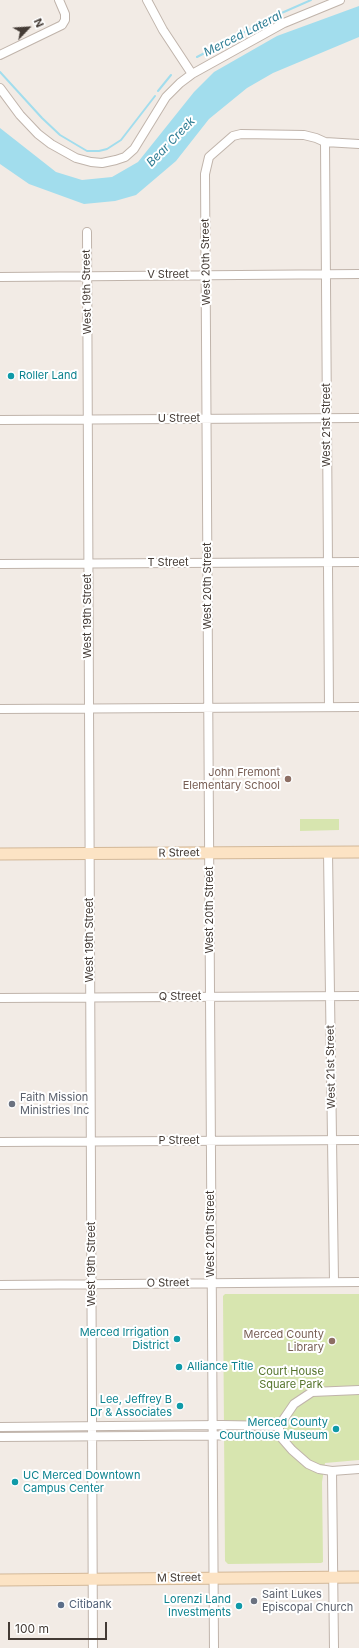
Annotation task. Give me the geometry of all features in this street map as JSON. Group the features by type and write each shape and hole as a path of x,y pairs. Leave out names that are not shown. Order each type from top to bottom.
{"street":[{"path":"0,55 57,28 65,20 65,14 59,0"},
{"path":"148,0 163,30 192,74"},
{"path":"0,88 20,115 38,134 51,144 76,158 91,162 102,163 116,160 130,153 166,96 192,74 286,22 340,0"},
{"name":"West 20th Street","path":"214,1648 205,174 206,164 209,157 233,136 241,134 304,134 325,142"},
{"path":"325,142 359,144"},
{"name":"West 21st Street","path":"325,142 329,707"},
{"name":"West 19th Street","path":"87,232 93,1648"},
{"name":"V Street","path":"0,276 359,274"},
{"name":"U Street","path":"0,420 359,418"},
{"name":"T Street","path":"0,564 359,562"},
{"path":"0,709 359,707"},
{"name":"West 21st Street","path":"328,852 334,1282"},
{"name":"R Street","path":"0,854 359,852"},
{"name":"Q Street","path":"0,998 359,996"},
{"name":"P Street","path":"0,1142 359,1140"},
{"name":"O Street","path":"0,1285 359,1282"},
{"path":"359,1390 312,1392 294,1404 279,1426 279,1435 292,1450 308,1464 320,1469 332,1471 359,1470"},
{"path":"0,1427 212,1425 279,1426"},
{"path":"0,1437 279,1435"},
{"path":"332,1471 334,1648"},
{"name":"M Street","path":"0,1580 359,1577"}],"green space":[{"path":"300,819 339,819 339,830 300,831"},
{"name":"Court House Square Park","path":"225,1294 359,1294 359,1460 325,1463 322,1482 323,1562 321,1563 228,1564 225,1561 223,1296"}],"water":[{"name":"Bear Creek","path":"359,6 359,37 273,73 247,88 209,119 176,161 136,195 115,201 84,204 29,184 0,164 0,128 56,172 82,180 112,177 138,162 194,92 214,72 277,36"}],"waterway":[{"name":"Merced Lateral","path":"197,57 277,15 311,0"},
{"name":"Merced Lateral","path":"0,72 42,118 60,135 87,151 107,149 121,140 155,96"},
{"name":"Merced Lateral","path":"158,91 171,75"}],"place":[{"name":"Roller Land","path":"11,376"},
{"name":"John Fremont Elementary School","path":"288,779"},
{"name":"Faith Mission Ministries Inc","path":"12,1104"},
{"name":"Merced Irrigation District","path":"177,1339"},
{"name":"Merced County Library","path":"332,1341"},
{"name":"Alliance Title","path":"179,1367"},
{"name":"Lee, Jeffrey B Dr & Associates","path":"180,1406"},
{"name":"Merced County Courthouse Museum","path":"336,1429"},
{"name":"UC Merced Downtown Campus Center","path":"15,1482"},
{"name":"Saint Lukes Episcopal Church","path":"254,1601"},
{"name":"Citibank","path":"61,1605"},
{"name":"Lorenzi Land Investments","path":"239,1606"}]}
